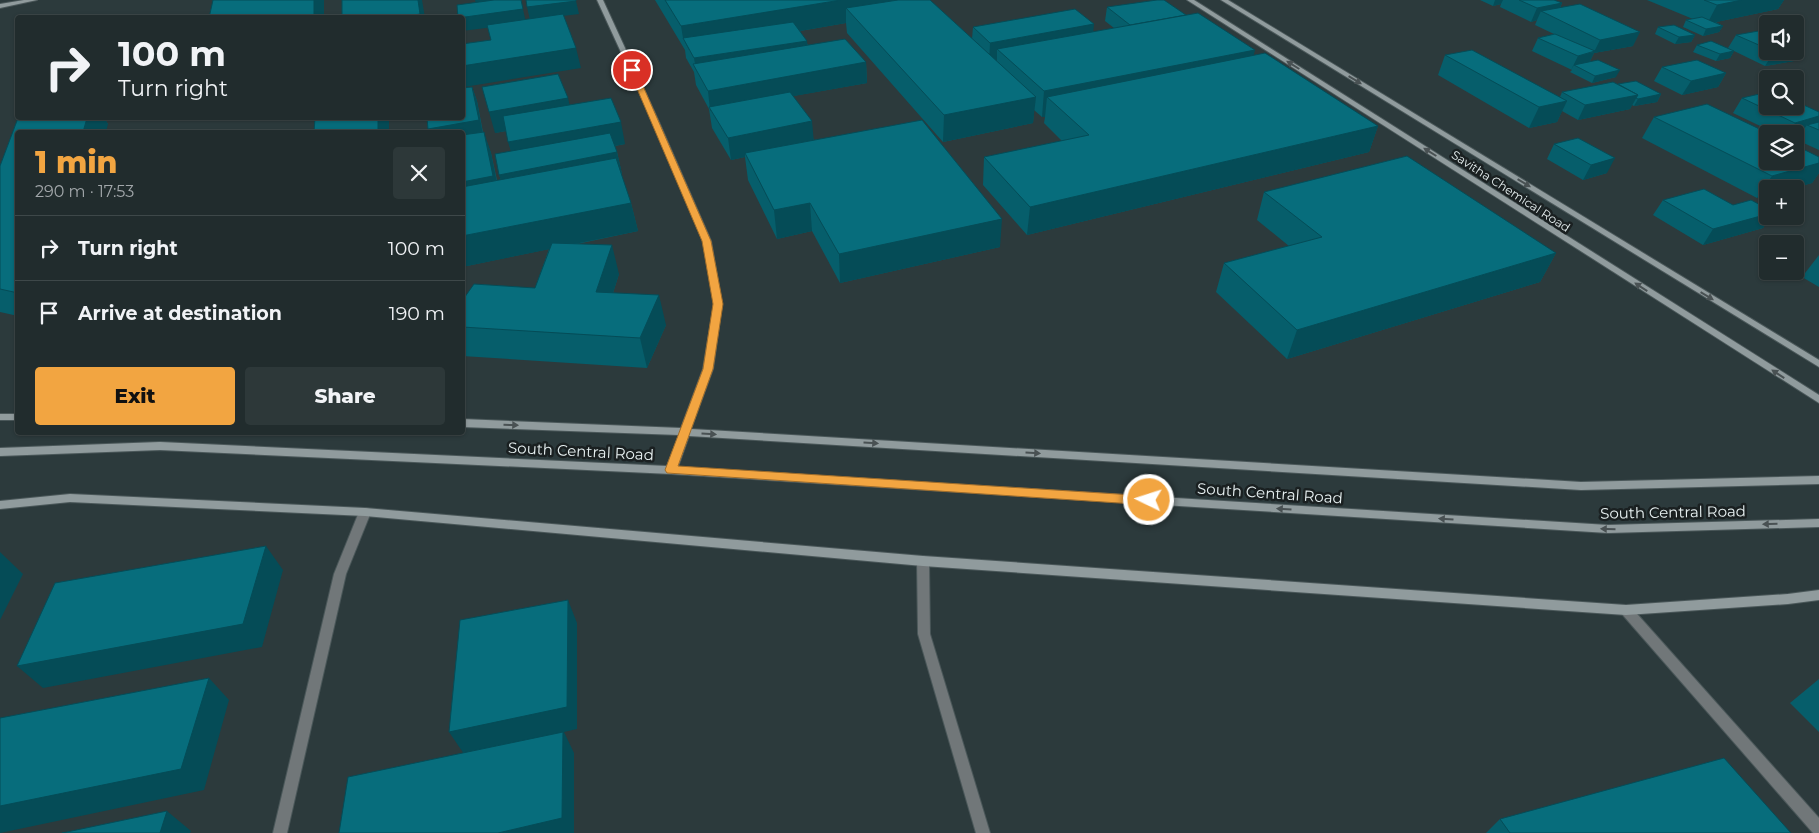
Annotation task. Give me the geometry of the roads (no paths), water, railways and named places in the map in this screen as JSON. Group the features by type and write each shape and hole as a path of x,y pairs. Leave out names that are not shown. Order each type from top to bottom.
{"main road":[{"path":"0,6 34,0"},
{"path":"600,0 656,122 706,241 718,304 708,369 671,470"},
{"name":"Savitha Chemical Road","path":"1190,0 1819,400"},
{"name":"Savitha Chemical Road","path":"1224,0 1819,364"},
{"path":"0,417 15,417"},
{"name":"South Central Road","path":"465,423 684,432 1581,486 1819,480"},
{"name":"South Central Road","path":"0,452 160,446 671,470 1608,529 1819,523"},
{"path":"0,505 70,498 365,512 923,561 1626,610 1819,596"}],"street":[{"path":"280,833 340,574 365,512"},
{"path":"923,561 924,634 983,833"},
{"path":"1626,610 1819,829"}]}
